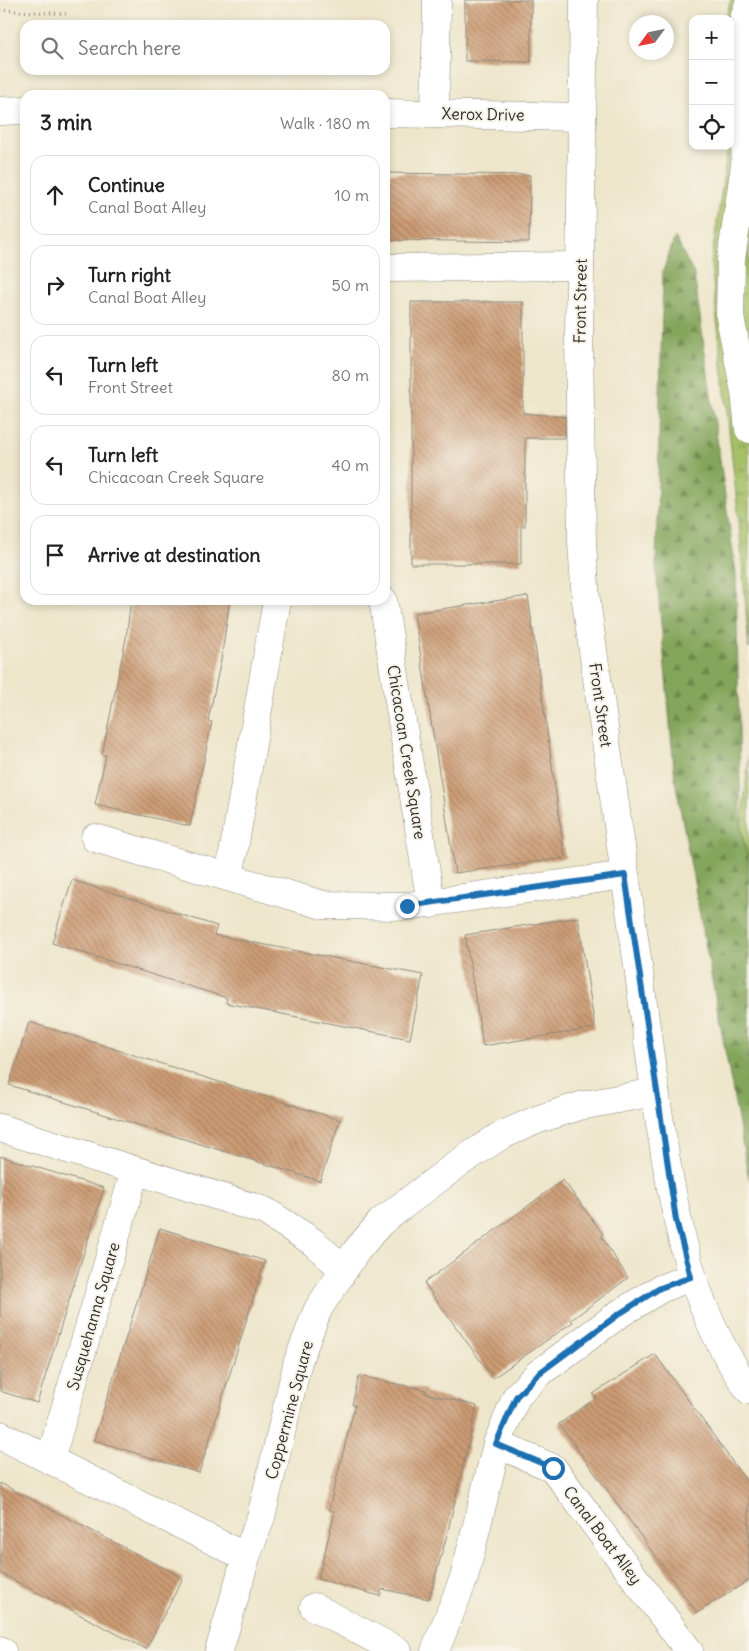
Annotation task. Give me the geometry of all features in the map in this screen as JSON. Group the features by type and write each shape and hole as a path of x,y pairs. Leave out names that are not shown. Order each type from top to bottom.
{"street":[{"path":"435,113 437,0"},
{"name":"Front Street","path":"584,0 580,266 582,542 586,601 655,1092 676,1220 691,1277 720,1346 749,1390"},
{"path":"749,2 736,45 747,123 745,165 731,260 730,317 745,392 749,429"},
{"path":"0,110 20,110"},
{"name":"Xerox Drive","path":"390,113 582,117"},
{"path":"390,268 580,266"},
{"path":"229,877 276,605"},
{"name":"Chicacoan Creek Square","path":"384,605 431,904"},
{"path":"94,838 323,905 407,906 431,904 625,875"},
{"name":"Coppermine Square","path":"219,1651 246,1557 262,1517 298,1361 318,1309 344,1269 381,1222 460,1163 500,1136 539,1119 580,1106 655,1092"},
{"path":"0,1128 265,1212 312,1242 344,1269"},
{"name":"Susquehanna Square","path":"50,1460 135,1171"},
{"path":"435,1651 464,1578 496,1444 516,1397 538,1374 619,1314 660,1288 691,1277"},
{"path":"0,1435 246,1557"},
{"name":"Canal Boat Alley","path":"496,1444 553,1468 689,1651"},
{"path":"314,1607 398,1651"}],"path":[{"path":"0,10 68,14"}],"green space":[{"path":"731,0 749,0 749,649 739,522 711,264 727,150 734,150 734,15 726,15"},
{"path":"675,237 694,274 736,574 741,829 749,863 749,1179 675,780 656,566 663,271"},
{"path":"749,754 749,863 741,829"}],"building":[{"path":"465,0 531,0 531,62 465,61"},
{"path":"390,173 530,175 529,242 390,240"},
{"path":"411,302 523,302 523,413 565,417 565,438 525,438 525,526 521,526 521,564 411,564"},
{"path":"528,596 565,858 455,873 414,613"},
{"path":"130,605 229,605 221,660 208,721 212,722 190,826 95,805 106,755 102,755 126,638"},
{"path":"72,880 217,926 214,935 423,975 410,1039 226,1003 227,998 52,943"},
{"path":"578,917 595,1028 483,1046 465,935"},
{"path":"29,1022 340,1120 320,1181 9,1085"},
{"path":"0,1156 104,1188 37,1403 0,1391"},
{"path":"563,1180 603,1234 601,1236 628,1278 571,1320 573,1322 493,1378 424,1283"},
{"path":"160,1228 265,1261 199,1473 94,1440"},
{"path":"655,1354 749,1485 749,1580 697,1613 559,1424 596,1398 593,1394"},
{"path":"359,1376 426,1390 425,1393 477,1406 447,1535 429,1599 382,1589 380,1596 318,1579 335,1512 329,1509 355,1405 352,1405"},
{"path":"0,1483 183,1578 146,1649 0,1573"}],"route":[{"path":"407,906 625,875 655,1092 676,1220 691,1277 660,1288 619,1314 538,1374 516,1397 496,1444 553,1468"}]}
